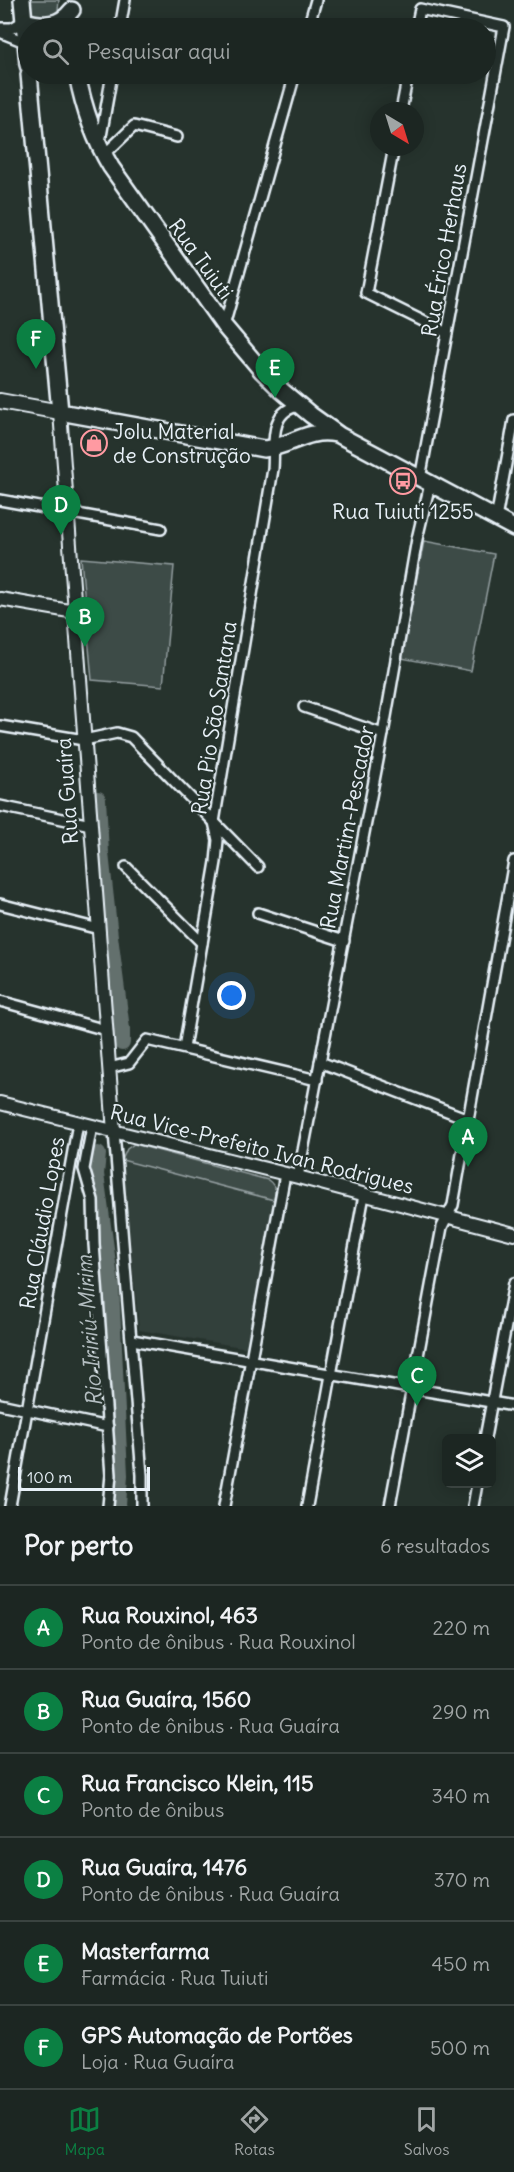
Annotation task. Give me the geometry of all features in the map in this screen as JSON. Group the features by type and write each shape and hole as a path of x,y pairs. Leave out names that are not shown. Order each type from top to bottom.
{"main road":[{"path":"22,0 24,18"},
{"path":"64,18 72,5"},
{"name":"Rua Guaíra","path":"30,84 60,412"},
{"name":"Rua Tuiuti","path":"80,84 102,150 135,203 224,326 262,371 300,406 339,435 514,528"},
{"path":"0,400 255,448 273,448"},
{"path":"294,440 302,429 300,406"},
{"name":"Rua Tuiuti","path":"273,448 311,434 339,435"}],"street":[{"path":"122,18 125,0"},
{"path":"311,18 316,0"},
{"name":"Rua Érico Herhaus","path":"418,18 420,9 462,18"},
{"path":"0,30 18,24"},
{"name":"Rua Érico Herhaus","path":"496,25 504,27 496,70"},
{"path":"0,30 18,38"},
{"path":"102,150 111,84"},
{"path":"224,326 293,84"},
{"path":"403,102 406,84"},
{"name":"Rua Érico Herhaus","path":"425,482 447,333 493,84"},
{"path":"102,150 134,126 177,137"},
{"path":"392,156 366,293 447,333"},
{"name":"Rua Pio São Santana","path":"184,1048 217,850 218,840 214,822 273,469 275,430 279,417 288,408 300,406"},
{"name":"Rua Guaíra","path":"60,412 142,1475 141,1506"},
{"path":"496,519 514,420"},
{"name":"Rua Martim-Pescador","path":"298,1177 383,734 425,482"},
{"path":"0,500 161,529"},
{"path":"0,599 75,612"},
{"path":"304,707 383,734"},
{"path":"0,726 84,740 117,733 131,737 258,867"},
{"path":"0,806 91,825"},
{"path":"390,1506 442,1227 453,1205 514,861"},
{"path":"126,867 201,943"},
{"path":"0,904 99,929"},
{"path":"258,913 344,941"},
{"path":"0,1001 106,1030"},
{"path":"109,1068 129,1063 147,1040 317,1080"},
{"path":"320,1062 468,1119"},
{"name":"Rua Vice-Prefeito Ivan Rodrigues","path":"0,1103 298,1177 514,1234"},
{"name":"Rua Cláudio Lopes","path":"10,1506 78,1123"},
{"path":"92,1126 84,1169 93,1200 94,1244 111,1475 108,1506"},
{"path":"224,1506 285,1174"},
{"path":"307,1506 364,1195"},
{"path":"486,1434 514,1283"},
{"path":"132,1340 514,1406"},
{"path":"0,1404 108,1427"},
{"path":"473,1506 476,1488"}],"shaded area":[{"path":"27,0 59,0 58,10 51,18 35,18 28,9"},
{"path":"424,541 494,554 471,671 401,658"},
{"path":"81,558 174,566 163,686 92,680"},
{"path":"134,1144 268,1180 275,1189 274,1200 122,1160 127,1149"},
{"path":"122,1160 274,1200 247,1348 139,1330"}],"waterway":[{"name":"Rio Iririú-Mirim","path":"98,799 101,853 122,1043"},
{"name":"Rio Iririú-Mirim","path":"98,1154 96,1174 111,1285 120,1475 118,1506"}],"place":[{"name":"GPS Automação de Portões","path":"36,369"},
{"name":"Masterfarma","path":"275,398"},
{"name":"Jolu Material de Construção","path":"94,443"},
{"name":"Rua Tuiuti 1255","path":"403,481"},
{"name":"Rua Guaíra, 1476","path":"61,535"},
{"name":"Rua Guaíra, 1560","path":"85,647"},
{"name":"Rua Rouxinol, 463","path":"468,1167"},
{"name":"Rua Francisco Klein, 115","path":"417,1406"}]}
